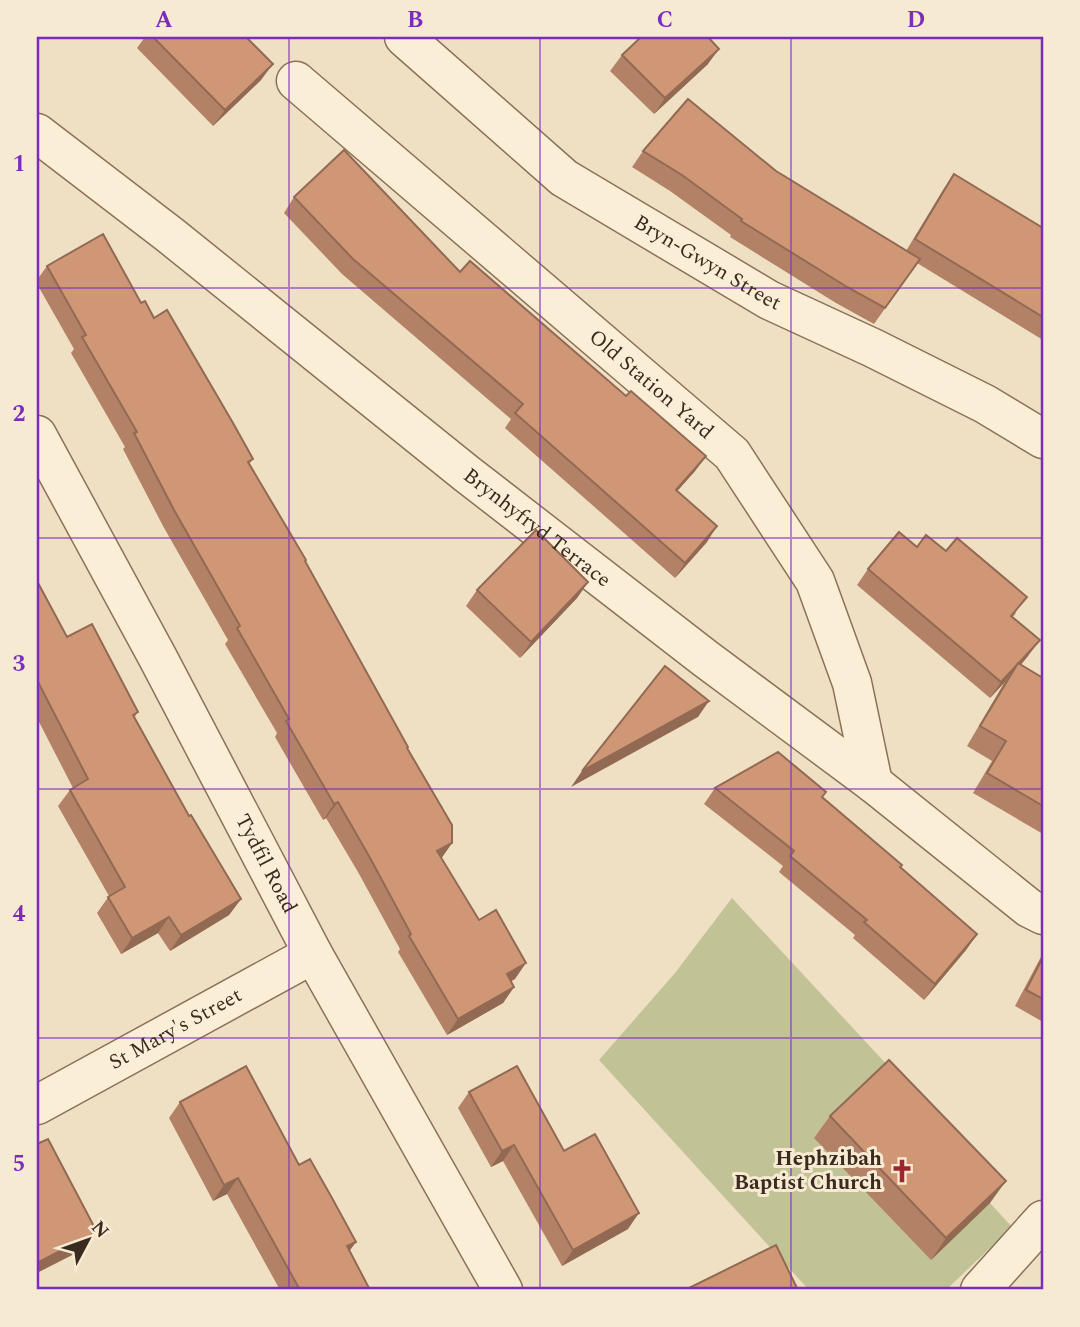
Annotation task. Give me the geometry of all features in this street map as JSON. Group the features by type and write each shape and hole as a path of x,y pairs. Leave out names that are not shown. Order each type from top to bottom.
{"street":[{"name":"Bryn-Gwyn Street","path":"404,37 564,178 769,300 985,404 1043,439"},
{"name":"Old Station Yard","path":"296,81 732,454 814,581 852,683 873,783"},
{"name":"Brynhyfryd Terrace","path":"37,133 170,235 489,491 706,659 873,783 1029,908 1043,915"},
{"name":"Tydfil Road","path":"37,435 158,658 313,954 503,1290"},
{"name":"St Mary's Street","path":"37,1105 313,954"},
{"path":"980,1290 1043,1220"}],"green space":[{"path":"732,898 891,1069 990,1203 1012,1227 946,1290 809,1290 599,1060 675,973"}],"building":[{"path":"153,37 246,37 273,64 225,110"},
{"path":"641,37 708,37 719,49 665,98 622,55"},
{"path":"688,99 776,171 920,259 885,308 741,221 742,219 682,175 643,151"},
{"path":"344,150 460,272 470,261 626,396 631,391 706,456 676,490 717,526 685,563 515,413 523,404 353,259 294,197"},
{"path":"954,174 1043,228 1043,317 915,239"},
{"path":"103,234 141,303 145,301 154,318 167,310 253,459 248,462 306,560 407,748 452,825 452,843 437,851 479,920 496,910 526,963 507,974 514,987 458,1019 409,936 411,934 338,802 334,804 286,721 289,719 237,628 240,626 174,510 134,433 137,432 82,337 86,335 47,266"},
{"path":"536,530 588,582 531,642 477,590"},
{"path":"899,532 917,547 926,535 946,551 957,538 1027,597 1011,616 1040,640 1001,682 868,569"},
{"path":"37,581 67,637 92,624 138,712 133,715 189,816 191,815 241,899 181,935 169,917 132,938 108,897 125,887 70,790 88,779 37,680"},
{"path":"1018,663 1043,678 1043,806 987,773 1006,741 980,726"},
{"path":"665,666 709,701 582,771"},
{"path":"778,752 826,792 822,797 977,934 935,984 864,922 867,920 790,856 794,851 715,788"},
{"path":"1043,957 1043,999 1026,990"},
{"name":"Hephzibah Baptist Church","path":"889,1060 1006,1181 946,1238 830,1116"},
{"path":"246,1066 299,1165 310,1159 332,1198 356,1242 347,1246 370,1290 300,1290 238,1178 224,1185 180,1102"},
{"path":"517,1066 564,1151 595,1134 639,1213 573,1250 514,1145 502,1151 469,1092"},
{"path":"48,1139 97,1232 37,1263 37,1144"},
{"path":"776,1245 798,1290 685,1290"}],"place":[{"name":"Hephzibah Baptist Church","path":"902,1171"}]}
